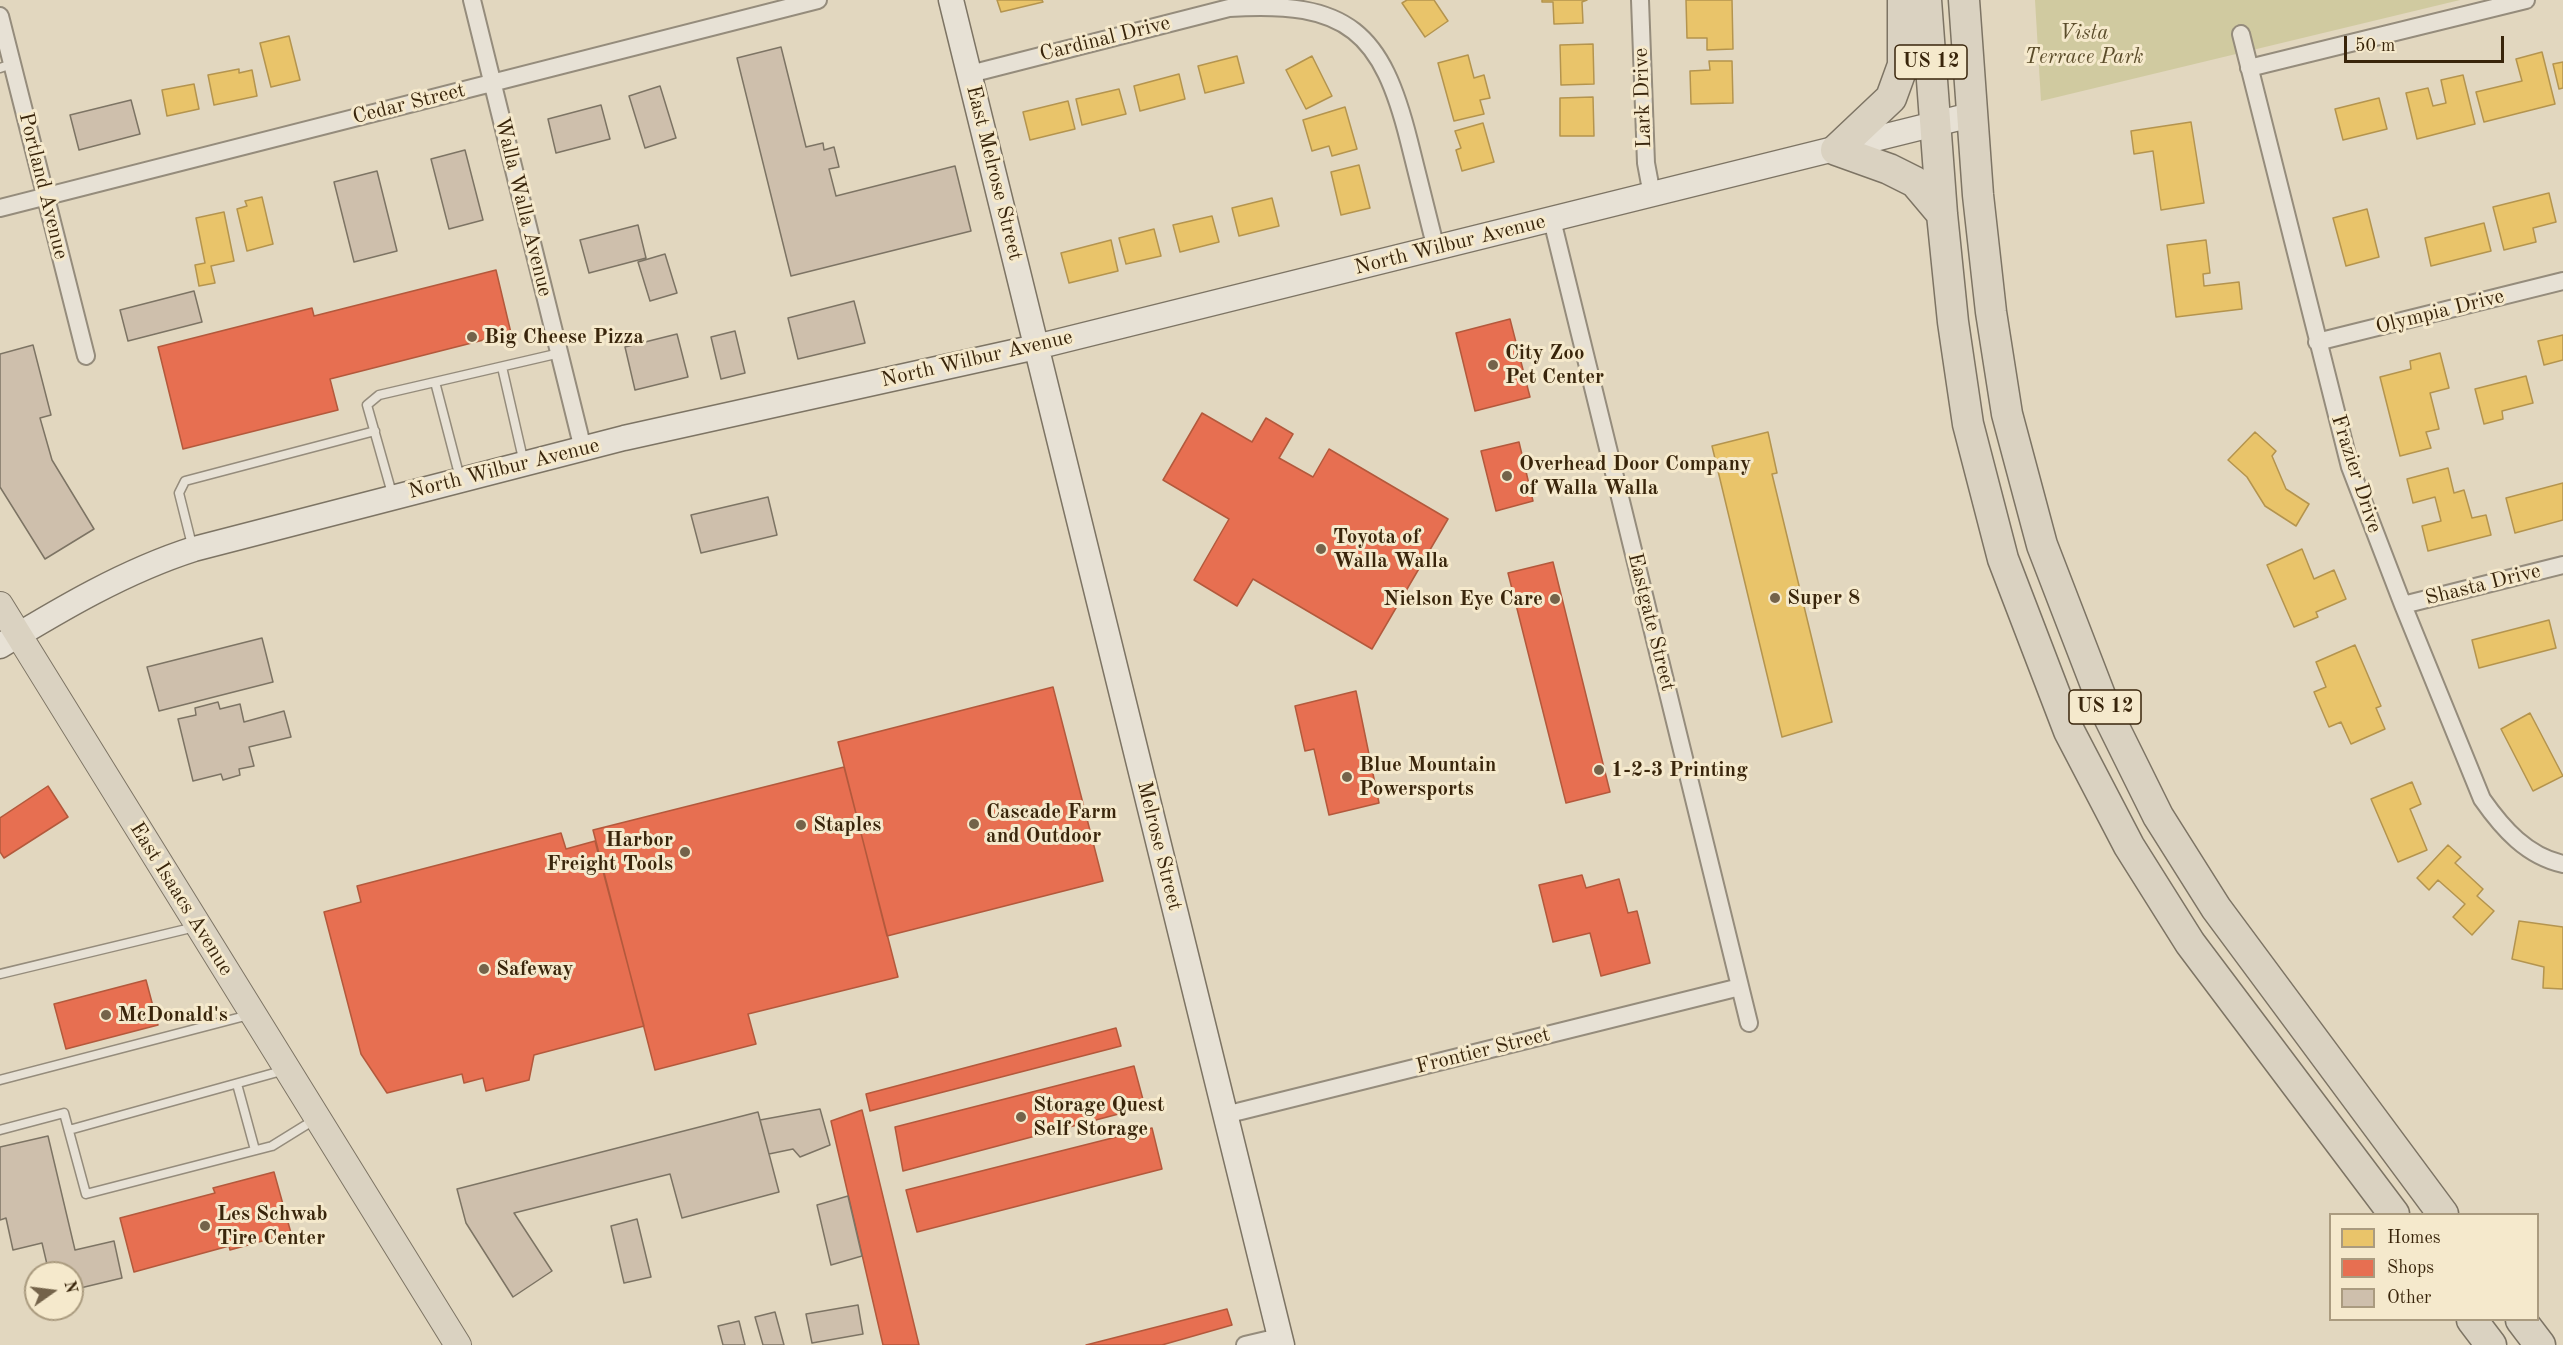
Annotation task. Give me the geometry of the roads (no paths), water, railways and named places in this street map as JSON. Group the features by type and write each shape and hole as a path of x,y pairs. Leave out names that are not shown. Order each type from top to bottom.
{"highway":[{"path":"1903,0 1904,65 1891,98 1836,150 1889,168 1915,182 1942,214"},
{"name":"US 12","path":"1926,0 1942,214 1953,322 1968,424 2002,559 2069,730 2129,846 2190,943 2392,1213"},
{"name":"US 12","path":"1964,0 1977,195 1991,312 2007,414 2042,545 2106,711 2158,816 2216,908 2442,1213"},
{"path":"2473,1321 2491,1345"},
{"path":"2522,1321 2540,1345"}],"main road":[{"name":"East Melrose Street","path":"951,0 1036,347"},
{"name":"North Wilbur Avenue","path":"9,641 124,577 170,556 194,549 524,463 1036,347 1971,115"},
{"name":"Melrose Street","path":"1036,347 1280,1341"},
{"name":"East Isaacs Avenue","path":"0,605 9,641 198,926 458,1345"}],"street":[{"name":"Walla Walla Avenue","path":"472,0 584,449"},
{"name":"Cedar Street","path":"0,208 818,0"},
{"name":"Lark Drive","path":"1640,0 1646,163 1652,195"},
{"path":"2249,68 2526,0"},
{"name":"Cardinal Drive","path":"970,75 1263,1 1299,2 1332,12 1355,26 1373,45 1387,68 1398,99 1436,249"},
{"name":"Portland Avenue","path":"0,16 6,66 46,197 86,356"},
{"name":"Frazier Drive","path":"2241,34 2350,467 2403,605 2482,799 2511,836 2531,851 2563,864"},
{"name":"Eastgate Street","path":"1552,220 1749,1023"},
{"name":"Olympia Drive","path":"2317,342 2563,281"},
{"name":"Shasta Drive","path":"2403,605 2563,565"},
{"name":"Frontier Street","path":"1225,1115 1740,987"},
{"path":"1245,1345 1280,1341"}],"lane":[{"path":"393,498 367,405 379,396 560,353"},
{"path":"502,367 524,463"},
{"path":"435,382 461,480"},
{"path":"194,549 179,493 185,481 375,431"},
{"path":"0,974 198,926"},
{"path":"0,1080 253,1014"},
{"path":"69,1130 287,1070"},
{"path":"237,1084 255,1150"},
{"path":"0,1130 64,1113 86,1194 272,1146 317,1118"}],"place":[{"name":"Big Cheese Pizza","path":"472,337"},
{"name":"City Zoo Pet Center","path":"1493,365"},
{"name":"Overhead Door Company of Walla Walla","path":"1507,476"},
{"name":"Toyota of Walla Walla","path":"1321,549"},
{"name":"Super 8","path":"1775,598"},
{"name":"Nielson Eye Care","path":"1555,599"},
{"name":"1-2-3 Printing","path":"1599,770"},
{"name":"Blue Mountain Powersports","path":"1347,777"},
{"name":"Cascade Farm and Outdoor","path":"974,824"},
{"name":"Staples","path":"801,825"},
{"name":"Harbor Freight Tools","path":"685,852"},
{"name":"Safeway","path":"484,969"},
{"name":"McDonald's","path":"106,1015"},
{"name":"Storage Quest Self Storage","path":"1021,1117"},
{"name":"Les Schwab Tire Center","path":"205,1226"}],"park label":[{"name":"Vista Terrace Park","path":"2084,45"}]}
